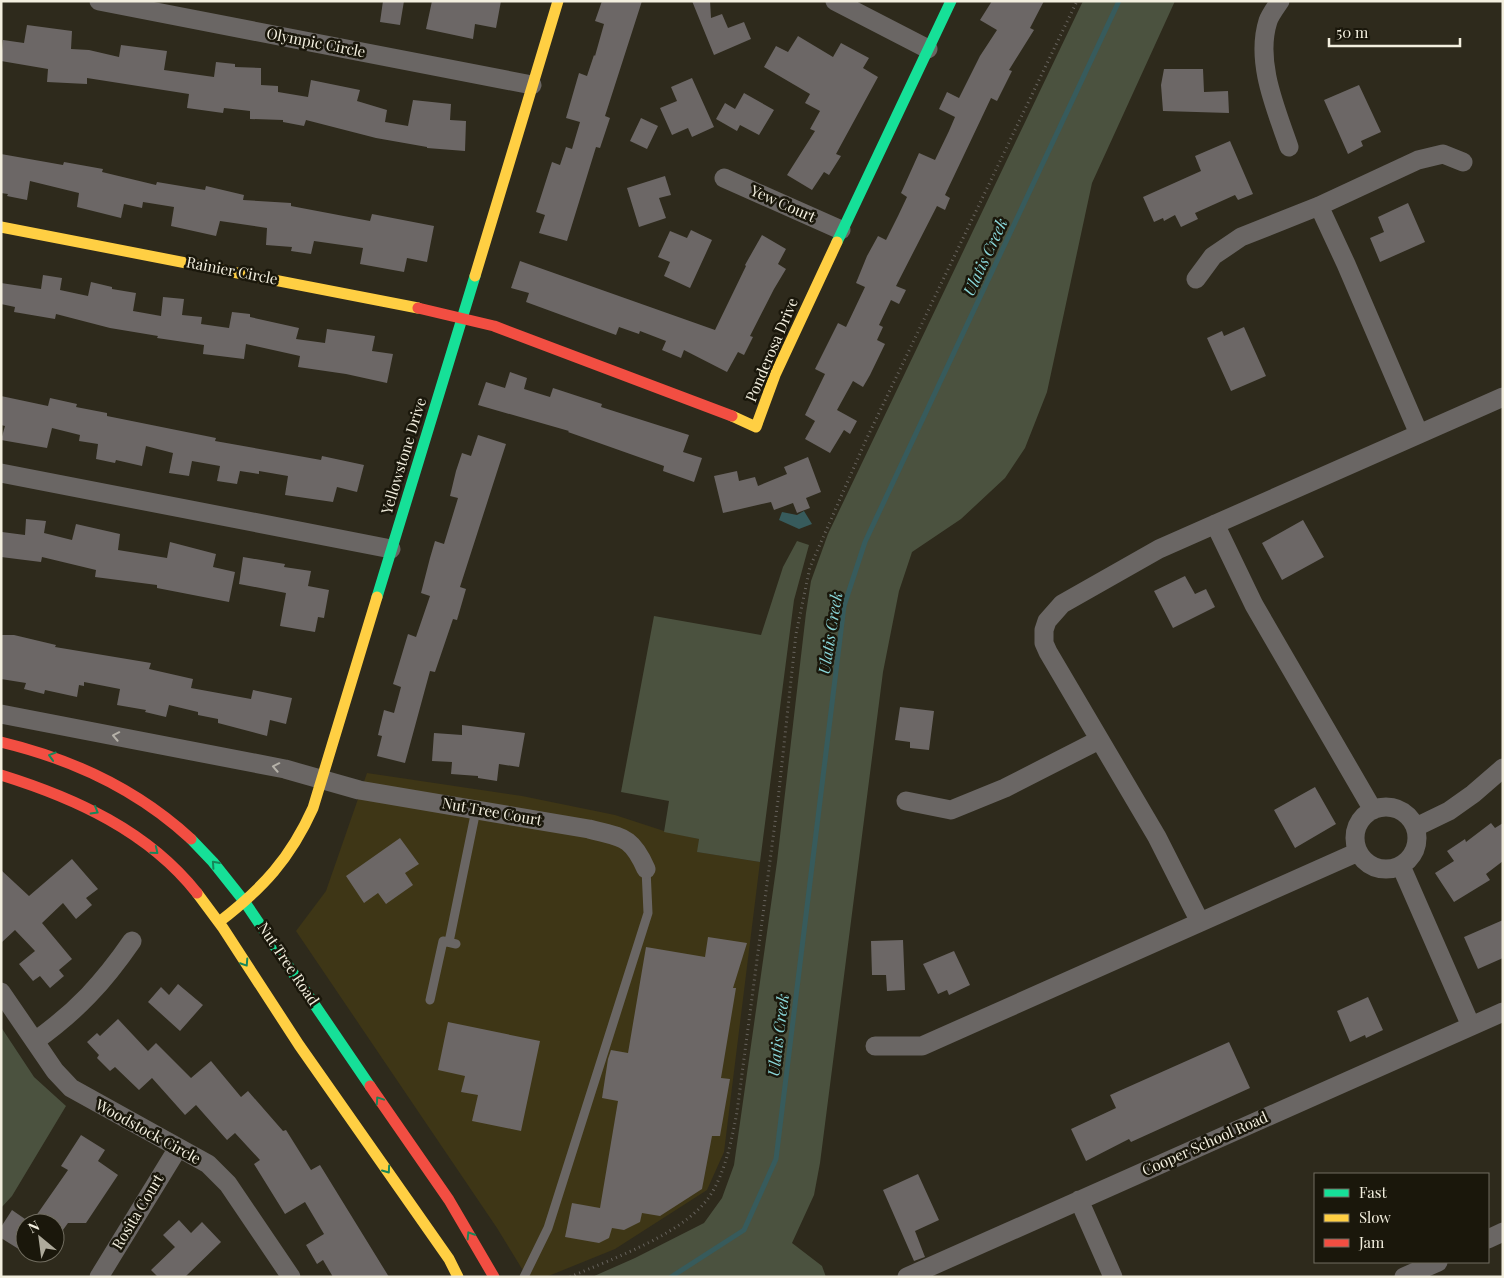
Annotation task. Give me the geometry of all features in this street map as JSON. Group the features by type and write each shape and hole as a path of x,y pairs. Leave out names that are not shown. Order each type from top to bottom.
{"street":[{"name":"Olympic Circle","path":"99,1 532,86"},
{"name":"Yellowstone Drive","path":"219,922 266,884 293,849 309,817 323,780 391,548 558,1"},
{"path":"835,1 928,49"},
{"name":"Ponderosa Drive","path":"462,317 494,326 688,398 756,427 775,375 841,230 951,1"},
{"path":"1280,1 1268,21 1264,55 1272,93 1289,147"},
{"path":"1196,279 1213,256 1241,237 1319,206 1418,160 1443,154 1463,162"},
{"name":"Yew Court","path":"724,178 841,230"},
{"path":"1319,206 1419,434"},
{"name":"Rainier Circle","path":"1,227 462,317"},
{"path":"1200,922 1157,837 1048,652 1044,643 1047,621 1062,604 1159,549 1503,397"},
{"path":"1,473 391,548"},
{"path":"1216,524 1254,605 1373,810"},
{"path":"1,714 285,769 323,780"},
{"path":"906,801 951,810 1005,788 1099,740"},
{"name":"Nut Tree Road","path":"1,742 63,760 99,775 164,817 202,850 246,902 451,1205 494,1277"},
{"path":"1416,827 1449,812 1474,794 1503,768"},
{"path":"1,775 68,797 115,822 156,852 184,878 219,922 277,1013 449,1259 458,1277"},
{"name":"Nut Tree Court","path":"323,780 359,790 590,829 627,839 638,851 646,868"},
{"path":"1392,808 1401,811 1408,816 1416,827 1418,843 1414,852 1401,866 1391,869 1372,866 1364,861 1358,852 1355,833 1362,820 1373,810 1392,808"},
{"path":"875,1046 922,1046 1358,852"},
{"path":"1401,866 1471,1026"},
{"path":"36,1041 66,1019 106,978 132,941"},
{"name":"Woodstock Circle","path":"1,992 36,1041 54,1071 71,1088 208,1164 228,1184 291,1277"},
{"name":"Cooper School Road","path":"906,1277 1503,1012"},
{"name":"Rosita Court","path":"99,1277 178,1148"},
{"path":"1079,1200 1113,1277"},
{"path":"1489,1239 1503,1232"},
{"path":"1404,1277 1436,1263"}],"lane":[{"path":"430,1000 443,941 452,943 476,810"},
{"path":"524,1277 548,1228 648,914 646,868"}],"path":[{"path":"570,1277 626,1252 682,1222 707,1201 721,1175 737,1112 778,800 797,625 810,568 866,440 1077,1"}],"shaded area":[{"path":"367,773 522,796 615,815 664,831 699,839 698,852 760,862 724,1152 707,1190 615,1249 546,1277 527,1277 497,1228 296,931 326,891"}],"green space":[{"path":"1083,1 1175,1 1092,183 1047,392 1025,448 1005,478 961,519 912,552 899,591 883,672 820,1163 814,1195 792,1243 822,1266 826,1277 592,1277 635,1258 704,1223 722,1198 734,1165 777,862 811,581 828,534"},
{"path":"797,541 809,545 794,600 760,862 697,852 699,839 664,832 669,801 621,792 654,616 761,635 783,567"},
{"path":"1,1027 34,1077 66,1106 12,1196 1,1208"}],"water":[{"path":"804,511 812,524 799,529 779,520 782,512 797,515"}],"building":[{"path":"383,1 404,1 400,25 380,22"},
{"path":"432,1 501,1 496,28 475,24 473,39 426,29"},
{"path":"602,1 642,1 605,116 610,118 600,148 596,147 567,241 539,233 545,215 536,212 552,162 560,165 566,147 572,149 580,122 566,118 579,73 587,76 595,56 604,24 595,21"},
{"path":"692,1 710,1 711,18 722,14 728,28 744,22 751,39 714,55"},
{"path":"992,1 1044,1 1030,28 1034,30 1009,70 1012,71 997,101 991,98 945,195 950,198 945,210 937,206 896,286 906,290 899,304 891,300 879,325 883,327 877,340 885,344 870,375 863,387 853,381 837,410 857,421 850,434 844,430 830,453 805,439 815,421 805,415 825,374 815,369 838,323 846,327 865,287 856,283 867,256 878,236 886,240 907,197 901,193 919,153 935,160 949,131 955,117 939,109 947,92 959,98 980,56 997,30 980,20"},
{"path":"27,25 72,31 71,49 89,50 119,57 121,45 167,51 164,70 214,77 216,62 235,64 235,67 261,68 261,85 278,86 278,92 308,97 311,80 360,90 357,101 387,110 385,122 408,126 413,100 451,104 450,120 466,121 465,151 427,148 376,138 306,120 304,126 283,122 283,120 250,119 250,111 224,108 223,113 187,108 189,94 87,78 87,84 47,82 48,69 1,61 3,40 24,43"},
{"path":"798,36 833,57 841,43 869,58 863,68 878,77 836,154 841,156 829,175 824,172 812,190 787,175 815,131 810,129 820,111 805,103 810,94 764,67 776,46 788,52"},
{"path":"1164,69 1203,69 1204,92 1228,91 1229,113 1163,111 1161,85"},
{"path":"692,78 714,127 692,137 688,128 672,135 660,108 677,101 671,87"},
{"path":"1359,85 1381,132 1361,141 1363,146 1348,154 1324,100"},
{"path":"744,93 774,110 759,135 740,125 737,131 716,119 725,103 735,109"},
{"path":"641,118 658,126 647,149 630,141"},
{"path":"1230,141 1253,194 1238,200 1235,195 1195,213 1198,219 1181,227 1175,215 1164,221 1163,218 1154,222 1143,197 1201,171 1195,156"},
{"path":"1,154 63,165 64,162 103,169 102,172 156,185 157,182 205,190 206,186 244,195 243,200 291,203 291,206 370,221 372,214 434,226 427,262 407,258 404,272 360,264 363,248 314,241 311,254 291,251 292,247 266,245 267,228 220,221 216,236 171,226 174,207 143,202 142,208 124,204 121,218 77,207 79,193 30,181 27,200 7,196 8,194 1,193"},
{"path":"665,176 671,195 659,198 666,218 639,227 627,188"},
{"path":"1408,203 1425,242 1380,262 1370,238 1384,232 1378,217"},
{"path":"691,230 712,240 690,288 664,276 670,262 658,257 670,231 687,238"},
{"path":"762,235 786,249 778,264 786,269 750,336 753,337 744,355 738,352 727,372 684,350 681,358 662,350 666,341 640,331 639,334 619,327 616,335 526,302 529,293 511,288 520,261 715,330 745,265"},
{"path":"43,275 62,278 60,290 88,296 91,282 112,287 112,289 136,293 133,311 161,316 163,297 184,299 182,315 202,317 201,324 229,328 232,312 250,314 250,317 299,328 296,339 325,343 327,329 375,336 372,351 393,354 387,383 346,374 298,367 300,356 246,344 244,359 203,354 204,345 157,338 158,336 110,328 56,314 55,319 14,312 15,307 1,304 1,283 41,289"},
{"path":"1244,327 1266,376 1231,391 1207,338 1222,331 1224,336"},
{"path":"510,372 527,378 524,389 550,397 553,388 602,404 601,407 689,435 683,452 702,458 694,482 663,471 664,466 569,431 478,405 486,382 505,388"},
{"path":"1,396 48,406 50,398 77,404 76,407 107,413 107,416 216,438 215,441 321,460 322,456 364,465 357,492 337,487 333,502 285,495 288,476 259,471 259,474 240,471 237,484 217,481 220,466 192,461 189,476 169,473 173,453 146,446 142,466 116,460 115,463 96,459 98,444 79,441 80,435 52,428 47,448 1,440 5,426 1,425"},
{"path":"478,435 506,444 460,587 466,589 457,620 453,619 435,672 430,671 405,763 377,756 382,736 378,735 384,710 394,713 401,687 393,684 408,634 416,637 430,596 421,593 435,541 444,544 458,498 450,496 456,471 462,453 471,456"},
{"path":"808,457 821,492 806,498 810,508 797,513 793,503 774,510 771,502 723,513 714,476 737,471 739,481 755,477 758,486 787,474 784,467"},
{"path":"26,519 46,521 44,533 72,540 76,524 120,534 118,550 167,558 170,542 216,554 213,567 235,572 229,602 157,588 157,585 95,577 96,570 42,557 41,562 1,557 2,532 25,535"},
{"path":"1303,520 1324,557 1282,580 1262,543"},
{"path":"243,557 285,564 284,567 311,571 308,586 329,590 324,618 318,617 315,632 280,626 286,593 239,584"},
{"path":"1185,576 1195,594 1206,589 1215,607 1173,628 1154,591"},
{"path":"1,635 14,635 56,645 55,647 151,663 149,669 193,679 191,688 251,699 253,690 292,698 286,724 270,720 267,736 218,723 218,719 198,715 198,712 169,705 166,717 145,712 146,710 117,705 120,689 84,682 84,686 79,685 77,697 45,690 44,694 24,689 26,683 1,679"},
{"path":"900,707 934,711 929,750 910,748 910,742 895,740"},
{"path":"462,725 525,733 519,767 499,764 497,781 478,778 478,776 451,774 452,762 432,761 434,733 462,735"},
{"path":"1315,787 1336,824 1295,848 1274,810"},
{"path":"1491,823 1495,828 1503,823 1503,861 1486,874 1490,880 1454,902 1435,873 1454,861 1447,851 1465,839 1466,842"},
{"path":"400,838 419,864 405,873 413,885 386,904 378,893 364,903 346,876"},
{"path":"72,859 98,889 86,898 92,905 76,919 63,903 42,923 72,959 59,970 64,976 50,988 40,976 33,981 19,964 35,951 15,930 1,943 1,870 29,896"},
{"path":"1503,920 1503,958 1478,969 1464,937"},
{"path":"708,937 747,943 733,988 736,988 721,1078 730,1079 720,1136 712,1136 702,1189 660,1216 642,1213 640,1222 624,1230 612,1228 609,1238 599,1243 565,1237 572,1203 600,1208 618,1101 602,1098 608,1059 611,1050 628,1053 646,947 705,957"},
{"path":"903,940 905,990 887,991 886,975 872,975 871,941"},
{"path":"954,951 970,985 949,995 947,990 938,994 923,964"},
{"path":"178,984 203,1005 180,1031 148,1002 161,987 169,995"},
{"path":"1368,997 1383,1030 1366,1038 1365,1035 1350,1042 1337,1011"},
{"path":"118,1019 148,1051 156,1043 191,1078 211,1061 241,1097 248,1091 283,1131 286,1130 311,1170 320,1165 389,1277 333,1277 323,1260 317,1264 306,1245 324,1234 305,1202 285,1214 254,1164 260,1160 235,1133 227,1140 196,1105 185,1115 152,1078 139,1090 115,1067 110,1071 97,1058 99,1055 87,1042 97,1033 100,1036"},
{"path":"448,1022 540,1041 521,1131 472,1121 478,1095 461,1092 465,1076 438,1070"},
{"path":"1229,1042 1250,1088 1131,1142 1129,1139 1086,1161 1071,1129 1116,1108 1110,1095"},
{"path":"81,1135 105,1150 98,1161 118,1175 86,1223 68,1223 65,1227 65,1213 38,1213 68,1170 61,1166"},
{"path":"918,1174 939,1220 915,1231 925,1257 914,1261 883,1190"},
{"path":"12,1210 16,1213 15,1247 1,1238 1,1227"},
{"path":"179,1220 191,1233 202,1222 221,1242 185,1277 158,1277 151,1270 175,1247 163,1235"}],"waterway":[{"name":"Ulatis Creek","path":"671,1277 744,1230 776,1159 844,606 865,542 1119,1"}],"traffic: fast":[{"path":"837,242 951,1"},
{"path":"377,597 475,276"},
{"path":"191,839 213,862 244,901 370,1086"}],"traffic: slow":[{"path":"475,276 558,1"},
{"path":"1,227 418,308"},
{"path":"732,416 756,427 775,375 837,242"},
{"path":"219,922 249,897 285,858 313,808 377,597"},
{"path":"197,893 223,928 299,1045 449,1259 458,1277"}],"traffic: jam":[{"path":"418,308 494,326 732,416"},
{"path":"1,742 53,757 102,778 149,805 191,839"},
{"path":"1,775 56,794 83,806 133,834 178,871 197,893"},
{"path":"370,1086 449,1200 494,1277"}]}
